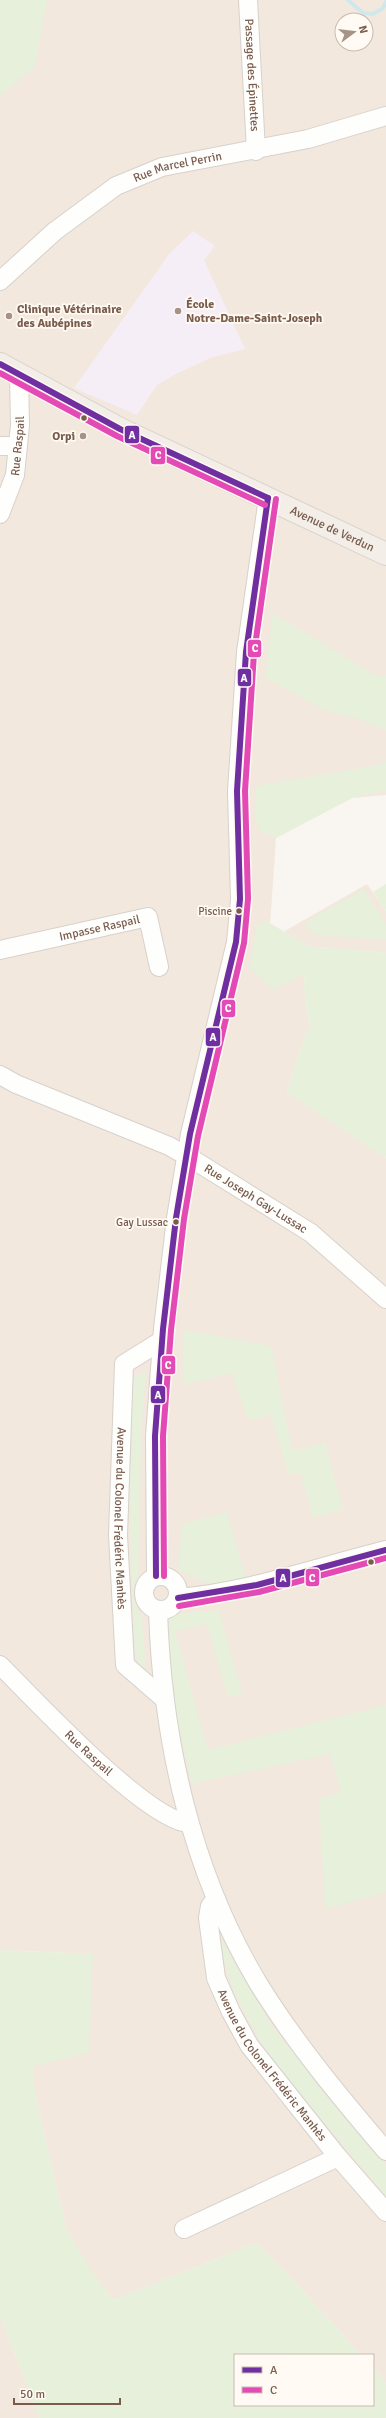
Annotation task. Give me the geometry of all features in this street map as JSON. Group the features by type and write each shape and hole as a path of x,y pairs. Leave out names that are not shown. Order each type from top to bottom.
{"main road":[{"name":"Avenue de Verdun","path":"0,364 120,428 386,554"}],"street":[{"name":"Passage des Épinettes","path":"248,0 256,150"},
{"name":"Rue Marcel Perrin","path":"0,281 55,231 116,186 162,167 308,140 386,116"},
{"name":"Rue Raspail","path":"0,514 15,475 20,425 19,375"},
{"path":"0,446 18,446"},
{"path":"156,1576 155,1436 162,1341 176,1218 186,1156 236,942 240,899 237,791 246,652 268,498"},
{"name":"Impasse Raspail","path":"0,950 148,917 159,967"},
{"name":"Rue Joseph Gay-Lussac","path":"0,1075 16,1084 171,1147 311,1233 386,1299"},
{"name":"Avenue du Colonel Frédéric Manhès","path":"162,1341 124,1364 118,1535 125,1665 164,1698"},
{"path":"178,1598 208,1596 386,1550"},
{"path":"156,1576 162,1576 172,1580 178,1588 178,1598 173,1607 158,1610 149,1605 144,1596 145,1587 156,1576"},
{"path":"158,1610 164,1698 189,1823 216,1899 258,1983 323,2078 386,2151"},
{"name":"Rue Raspail","path":"0,1665 90,1754 148,1805 179,1822 189,1823"},
{"name":"Avenue du Colonel Frédéric Manhès","path":"216,1899 210,1906 208,1918 216,1978 231,2012 249,2045 338,2157 386,2212"},
{"path":"184,2229 338,2157"}],"shaded area":[{"path":"7,0 386,0 386,795 352,798 276,838 269,940 367,884 386,911 386,953 307,946 304,988 310,1028 304,1038 287,1092 386,1158 386,2383 374,2369 374,2354 360,2354 281,2267 256,2243 114,2300 94,2276 67,2231 34,2089 33,2066 93,1954 0,1950 0,6"},
{"name":"École Notre-Dame-Saint-Joseph","path":"193,231 215,246 204,260 245,349 210,358 157,385 137,415 74,388 169,254"},
{"path":"0,2316 9,2339 40,2418 0,2418"}],"green space":[{"path":"0,0 47,0 35,67 0,96"},
{"path":"273,613 376,676 386,675 386,730 362,720 327,711 265,678"},
{"path":"386,759 386,791 352,798 276,838 259,829 255,818 256,786 384,764"},
{"path":"386,884 386,911 373,892"},
{"path":"364,889 386,924 386,940 313,934 304,923"},
{"path":"267,921 307,946 386,953 386,1158 287,1092 304,1038 310,1028 304,988 305,974 273,990 250,968 257,926"},
{"path":"184,1330 271,1346 292,1451 325,1442 343,1509 313,1518 301,1474 288,1474 271,1415 249,1421 232,1373 183,1385"},
{"path":"146,1371 142,1420 138,1575 134,1585 136,1604 142,1618 146,1673 140,1667 135,1653 131,1550 130,1447 133,1378"},
{"path":"227,1512 246,1579 216,1587 178,1570 182,1524"},
{"path":"219,1610 242,1694 228,1697 207,1624 175,1631 208,1750 386,1705 386,1892 325,1909 319,1799 341,1792 330,1754 192,1784 171,1692 166,1619 180,1613"},
{"path":"219,1936 274,2029 386,2165 386,2196 267,2055 234,1992 226,1967"},
{"path":"0,1950 93,1954 89,2053 33,2066 34,2089 67,2231 94,2275 114,2300 256,2243 281,2267 360,2354 234,2354 234,2406 374,2406 374,2369 386,2383 386,2418 40,2418 0,2316"}],"waterway":[{"path":"348,0 363,13 373,14 383,8 386,2"}],"transit line":[{"name":"A","path":"0,364 120,429 268,498"},
{"name":"C","path":"0,373 117,436 265,505"},
{"name":"A","path":"156,1576 155,1436 163,1329 176,1218 190,1134 236,942 240,899 237,791 246,652 268,498"},
{"name":"C","path":"164,1576 163,1436 171,1330 184,1219 198,1136 244,943 248,899 245,791 254,653 276,499"},
{"name":"A","path":"178,1598 257,1585 386,1550"},
{"name":"C","path":"179,1606 259,1592 386,1558"}],"place":[{"name":"École Notre-Dame-Saint-Joseph","path":"178,311"},
{"name":"Clinique Vétérinaire des Aubépines","path":"9,316"},
{"name":"Orpi","path":"83,436"},
{"name":"Piscine","path":"239,911"},
{"name":"Gay Lussac","path":"176,1222"}]}
